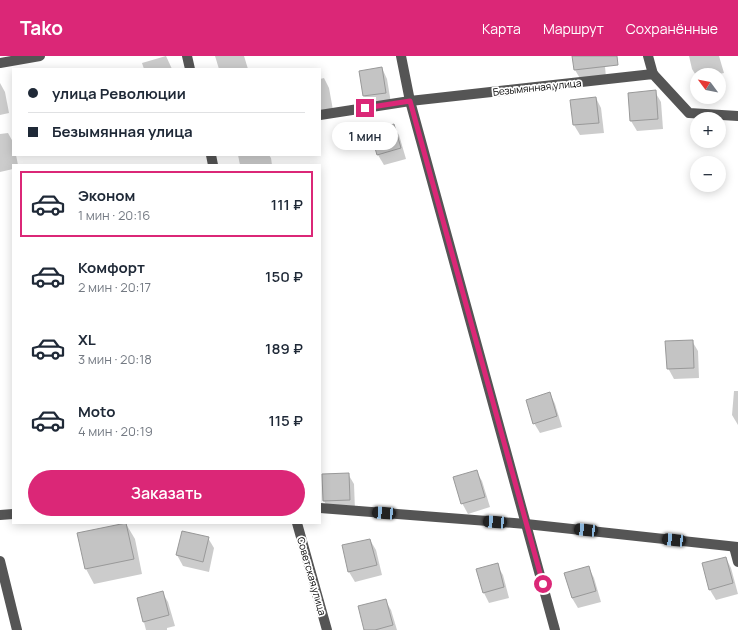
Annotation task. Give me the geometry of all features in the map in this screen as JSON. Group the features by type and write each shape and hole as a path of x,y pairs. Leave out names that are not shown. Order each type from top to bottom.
{"street":[{"path":"0,63 40,56"},
{"path":"187,56 190,68"},
{"path":"401,56 410,101 555,630"},
{"path":"648,56 653,74 689,113 738,116"},
{"name":"Безымянная улица","path":"321,115 410,101 653,74"},
{"path":"321,508 526,524 736,547 738,562"},
{"path":"0,515 12,514"},
{"name":"Советская улица","path":"297,524 327,630"},
{"path":"0,562 17,630"}],"building":[{"path":"572,56 617,56 618,65 574,70"},
{"path":"382,67 386,93 363,96 359,71"},
{"path":"656,90 658,119 630,121 628,93"},
{"path":"596,97 599,123 573,125 570,100"},
{"path":"394,124 401,148 377,155 370,131"},
{"path":"693,340 694,368 667,369 665,341"},
{"path":"550,392 557,416 533,424 526,400"},
{"path":"477,470 485,497 461,504 453,477"},
{"path":"349,473 350,500 323,501 322,474"},
{"path":"126,524 134,559 85,569 77,533"},
{"path":"182,531 209,537 203,562 176,555"},
{"path":"370,539 377,565 348,572 342,545"},
{"path":"726,557 733,583 709,590 702,563"},
{"path":"498,563 504,587 483,593 476,569"},
{"path":"589,566 596,591 572,598 564,573"},
{"path":"163,591 169,615 143,622 137,598"},
{"path":"386,599 393,625 375,630 364,630 358,606"}],"route":[{"path":"365,108 410,101 543,584"}]}
